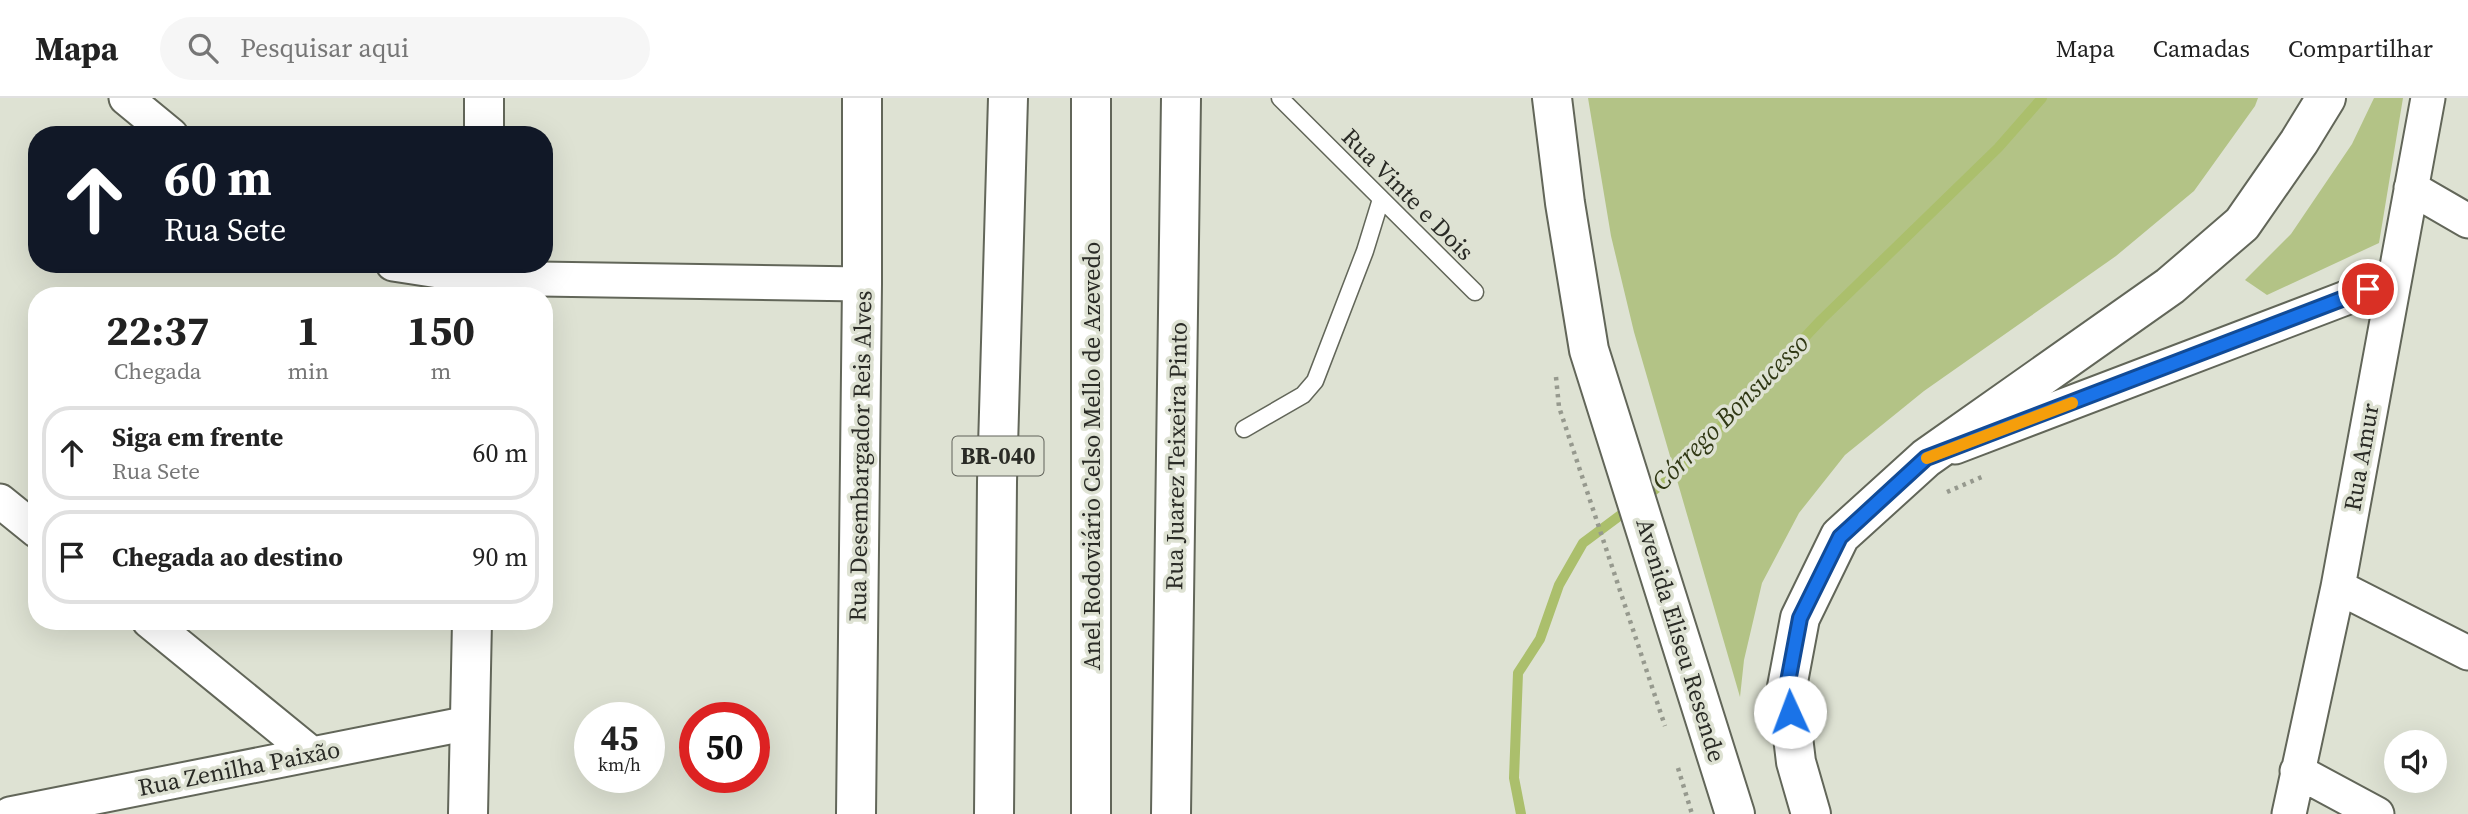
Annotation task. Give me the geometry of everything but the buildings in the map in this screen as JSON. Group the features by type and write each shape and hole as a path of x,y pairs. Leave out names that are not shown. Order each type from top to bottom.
{"main road":[{"path":"484,98 484,126"},
{"name":"Rua Desembargador Reis Alves","path":"856,814 862,98"},
{"name":"BR-040","path":"994,814 998,482 1008,98"},
{"name":"Anel Rodoviário Celso Mello de Azevedo","path":"1091,98 1091,814"},
{"name":"Rua Juarez Teixeira Pinto","path":"1171,814 1181,98"},
{"name":"Avenida Eliseu Resende","path":"1552,98 1565,203 1589,350 1735,814"},
{"path":"1811,814 1796,762 1787,687 1800,618 1840,537 1926,458 2169,286 2242,224 2300,142 2326,98"},
{"path":"468,814 472,630"}],"street":[{"path":"126,98 160,126"},
{"name":"Rua Amur","path":"2289,814 2338,587 2428,98"},
{"path":"2411,188 2468,221"},
{"path":"448,273 484,279 862,284"},
{"path":"1926,458 2393,279"},
{"path":"0,501 28,523"},
{"path":"2338,587 2468,653"},
{"path":"160,630 312,754"},
{"name":"Rua Zenilha Paixão","path":"10,814 469,723"},
{"path":"2297,771 2377,814"}],"lane":[{"name":"Rua Vinte e Dois","path":"1280,98 1475,292"},
{"path":"1244,429 1303,395 1315,381 1365,251 1381,199"}],"green space":[{"path":"1588,98 2258,98 2194,191 2116,256 1924,391 1845,455 1799,513 1762,583 1744,660 1740,697 1634,332 1611,236"},
{"path":"2374,98 2403,98 2379,243 2267,295 2245,280 2291,234 2352,144"}],"waterway":[{"name":"Córrego Bonsucesso","path":"1521,814 1514,778 1518,673 1540,639 1559,585 1583,543 1677,473 1821,320 1998,148 2042,98"}],"slow traffic":[{"path":"1927,458 2072,403"}],"route":[{"path":"1790,712 1787,687 1800,618 1840,537 1926,458 2368,289"}]}
